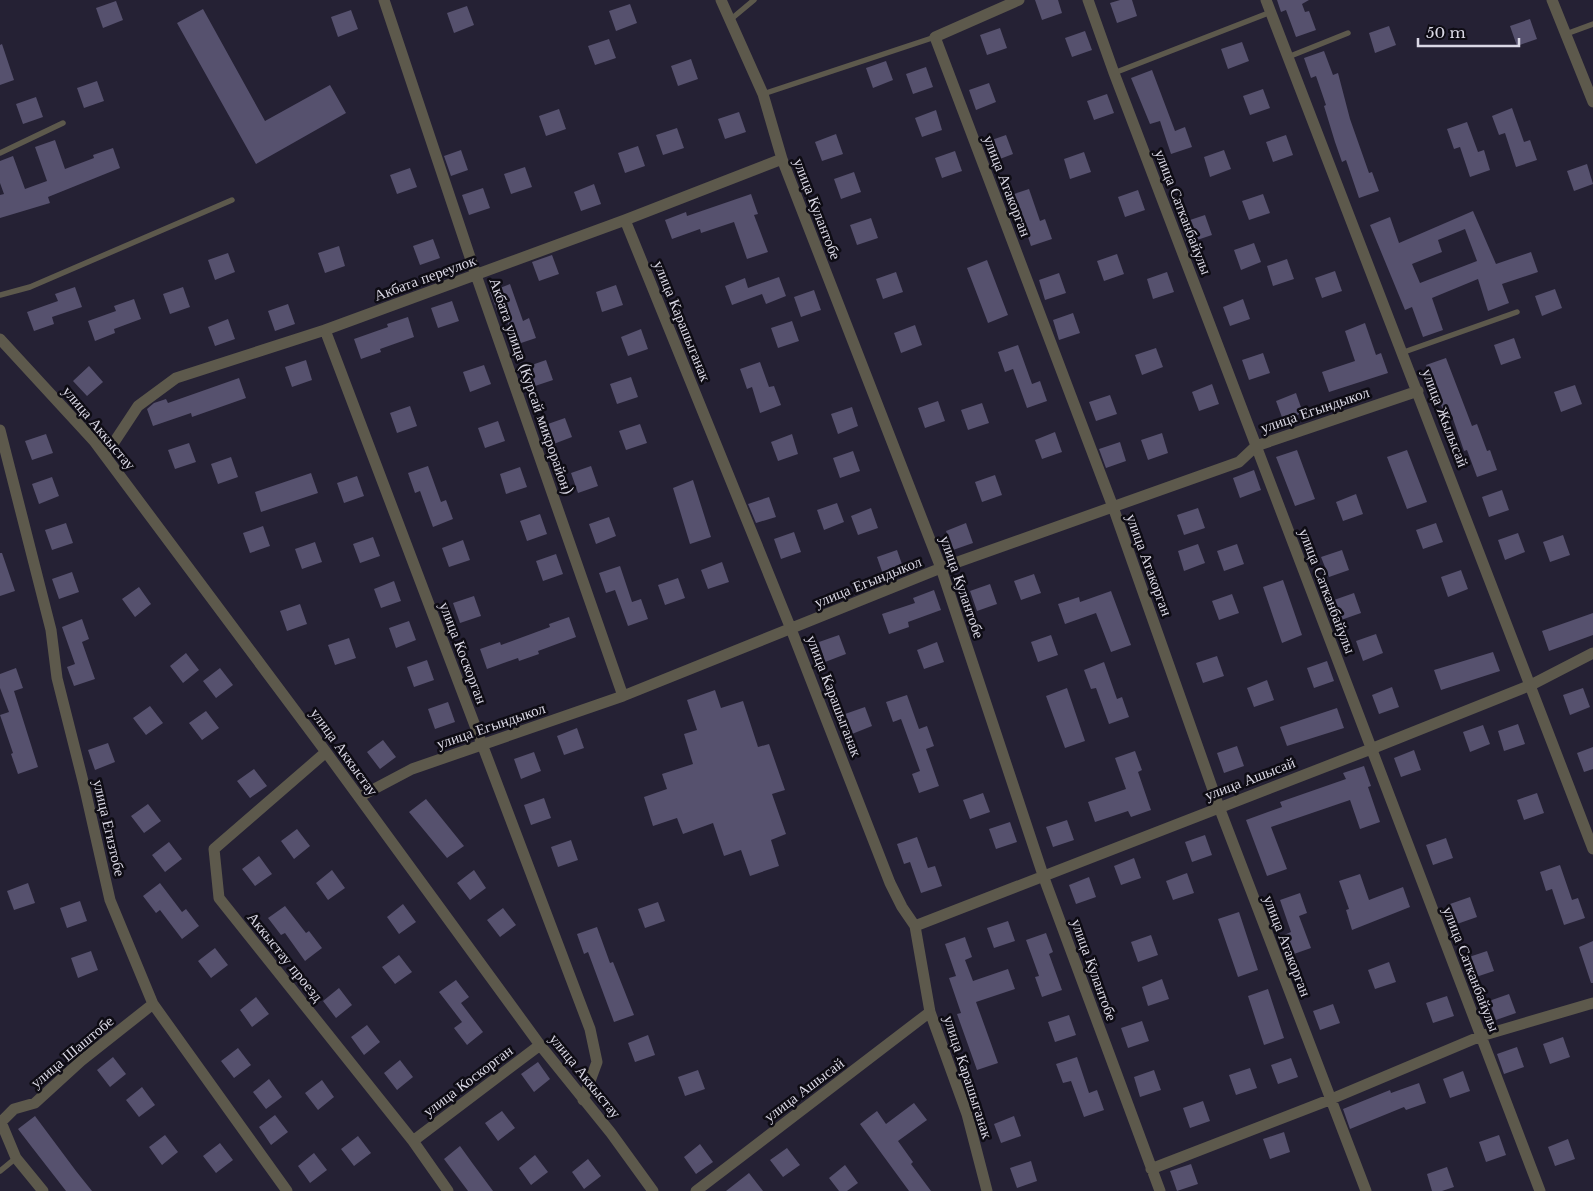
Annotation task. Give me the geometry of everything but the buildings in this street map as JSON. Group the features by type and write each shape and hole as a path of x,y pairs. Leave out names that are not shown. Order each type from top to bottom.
{"street":[{"name":"Акбата улица (Курсай микрорайон)","path":"384,0 476,275 623,696"},
{"name":"улица Кулантобе","path":"721,0 763,94 782,158 941,568 1044,878 1160,1191"},
{"path":"935,37 1020,0"},
{"name":"улица Сатканбайулы","path":"1088,0 1114,73 1540,1191"},
{"name":"улица Жылысай","path":"1266,0 1404,352 1593,848"},
{"path":"1552,0 1593,102"},
{"name":"улица Атакорган","path":"935,37 1112,507 1219,807 1329,1100 1366,1191"},
{"name":"Акбата переулок","path":"105,456 138,406 176,378 326,330 624,220 782,158"},
{"name":"улица Карашыганак","path":"624,220 791,629 890,883 902,907 915,926 930,1012 967,1114 987,1191"},
{"name":"улица Коскорган","path":"326,330 590,1028 597,1062 583,1100"},
{"name":"улица Аккыстау","path":"0,339 94,441 326,752 540,1045 611,1133 652,1191"},
{"name":"улица Егындыкол","path":"359,797 412,769 623,696 941,568 1239,462 1256,446 1418,391"},
{"name":"улица Егизтобе","path":"0,430 51,630 56,678 84,785 110,900 153,1004 287,1191"},
{"name":"улица Ашысай","path":"915,926 1044,878 1219,807 1531,685 1593,653"},
{"name":"Аккыстау проезд","path":"326,752 214,849 219,898 413,1141 448,1191"},
{"path":"1151,1169 1329,1100 1481,1036 1593,1003"},
{"name":"улица Шаштобе","path":"43,1191 16,1158 1,1122 14,1109 35,1103 81,1061 153,1004"},
{"name":"улица Ашысай","path":"696,1191 930,1012"},
{"name":"улица Коскорган","path":"413,1141 540,1045"}],"lane":[{"path":"730,20 754,0"},
{"path":"1114,73 1271,12"},
{"path":"1566,34 1593,24"},
{"path":"1288,56 1348,33"},
{"path":"763,94 935,37"},
{"path":"0,153 63,123"},
{"path":"0,295 30,287 232,200"},
{"path":"1404,352 1517,312"},
{"path":"0,1171 16,1158"}]}
